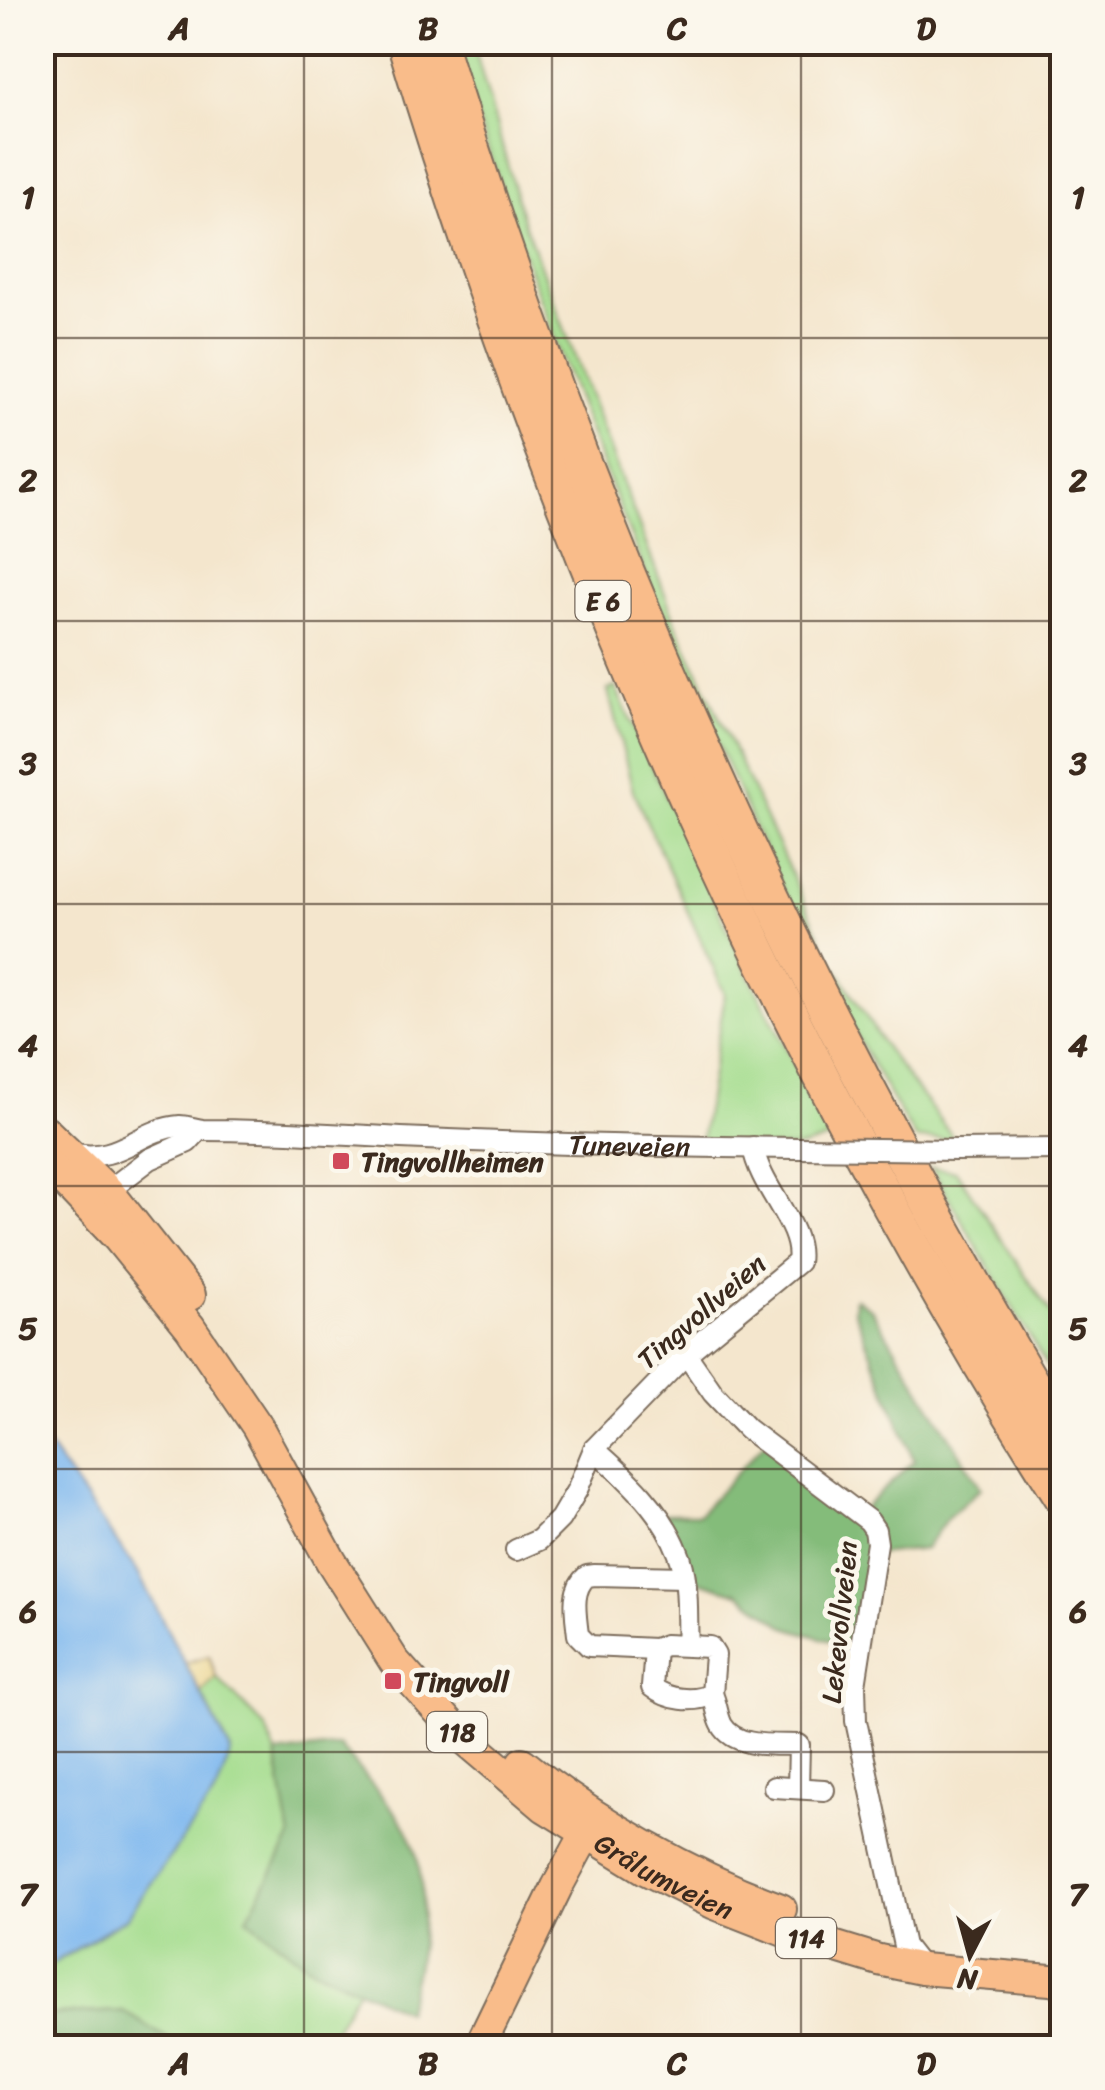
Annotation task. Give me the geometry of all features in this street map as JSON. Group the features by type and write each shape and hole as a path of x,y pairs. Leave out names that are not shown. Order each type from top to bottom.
{"highway":[{"name":"E 6","path":"405,42 526,407 664,746 745,920 847,1122 954,1315 1056,1484 1062,1522"},
{"name":"E 6","path":"438,42 504,250 563,414 695,736 766,892 882,1121 982,1302 1062,1435"}],"main road":[{"name":"118","path":"42,1128 72,1187"},
{"name":"118","path":"57,1156 108,1191"},
{"name":"Grålumveien","path":"72,1187 190,1327 257,1426 332,1561 394,1661 460,1735 546,1806 591,1824 647,1870 715,1904 784,1931 879,1960 973,1958 1062,1964"},
{"name":"Grålumveien","path":"108,1191 206,1318 246,1391 257,1426"},
{"path":"479,2048 591,1824"},
{"name":"Grålumveien","path":"913,1957 1062,1981"}],"street":[{"name":"Tuneveien","path":"57,1156 96,1157 114,1153 180,1126 199,1130 753,1148 1062,1149"},
{"path":"72,1187 108,1191 150,1159 188,1142 199,1130"},
{"name":"Tingvollveien","path":"516,1550 540,1540 560,1520 594,1448 686,1354 798,1262 798,1236 774,1200 753,1148"},
{"name":"Lekevollveien","path":"686,1354 713,1394 747,1429 870,1520 876,1530 855,1685 856,1721 913,1957"},
{"path":"594,1448 628,1479 656,1514 678,1552 684,1577 688,1646"},
{"path":"684,1577 586,1576 578,1586 575,1605 578,1635 589,1646 710,1647 715,1655 712,1694 722,1724 751,1743 799,1745 798,1788"},
{"path":"655,1649 652,1687 664,1696 701,1699 712,1694"},
{"path":"774,1787 824,1790"}],"green space":[{"path":"454,43 473,43 524,223 677,626 830,958 886,1049 955,1140 916,1139 825,976 771,864 597,452 536,290"},
{"path":"615,687 748,973 832,1138 799,1148 700,1147 725,994 633,791 608,690"},
{"path":"931,1168 956,1171 1062,1330 1062,1392"},
{"path":"855,1298 872,1310 981,1488 947,1518 925,1549 874,1554 860,1650 785,1627 739,1593 684,1577 656,1514 699,1514 765,1442 859,1513 914,1461 854,1311"},
{"path":"216,1677 266,1728 276,1754 292,1838 307,1965 358,1989 324,2047 181,2047 123,2011 43,2015 42,1967 50,1966 127,1917 231,1752 201,1693"},
{"path":"339,1746 394,1810 415,1850 422,1920 405,2011 307,1965 247,1918 291,1838 276,1754"},
{"path":"123,2011 181,2047 43,2047 43,2015"}],"sand":[{"path":"209,1656 216,1677 201,1693 185,1663"}],"water":[{"path":"43,1439 137,1571 231,1752 217,1791 127,1917 43,1967"}],"place":[{"name":"Tingvollheimen","path":"341,1161"},
{"name":"Tingvoll","path":"393,1681"}]}
